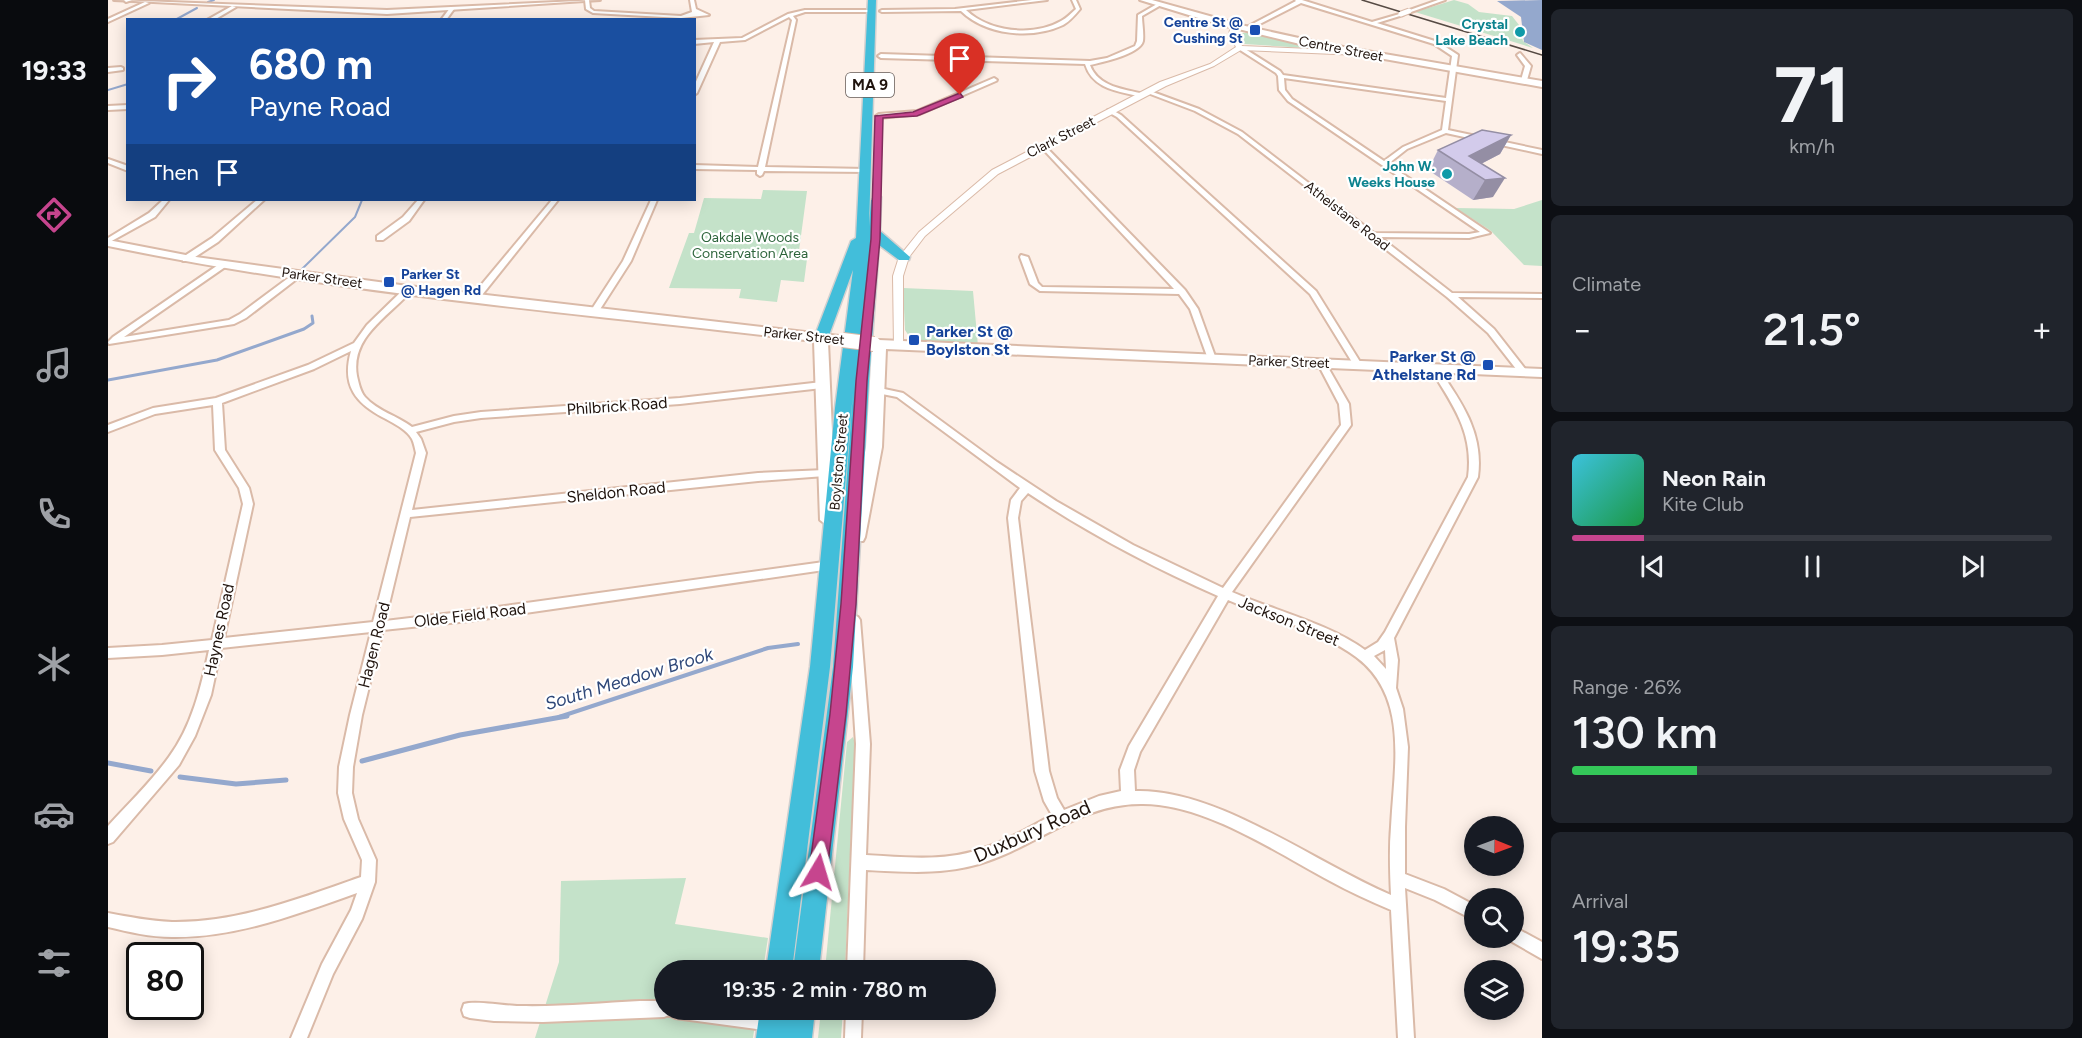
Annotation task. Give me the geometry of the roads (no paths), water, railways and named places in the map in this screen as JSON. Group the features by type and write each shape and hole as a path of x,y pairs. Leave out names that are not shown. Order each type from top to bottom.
{"highway":[{"name":"Boylston Street","path":"872,0 879,7 879,121"},
{"name":"Boylston Street","path":"870,229 866,171 879,7"},
{"name":"Boylston Street","path":"807,960 838,714 844,571 843,408 878,186"},
{"path":"820,338 870,229 887,246 904,257"},
{"name":"Boylston Street","path":"780,960 814,716 844,571"},
{"path":"798,1038 800,1020"}],"main road":[{"path":"125,0 147,3 377,12 596,0"},
{"name":"Centre Street","path":"1143,0 1246,29 1359,53 1542,84"},
{"path":"377,12 404,1"},
{"name":"Parker Street","path":"108,242 186,259 408,290 876,344 1542,373"},
{"name":"Boylston Street","path":"820,338 825,473 844,571"},
{"name":"Boylston Street","path":"844,571 874,447 876,344"}],"street":[{"path":"587,0 588,9 593,12 707,15 695,10"},
{"path":"692,0 695,10"},
{"path":"696,42 743,39 790,15 813,10 879,7 962,9 1045,0"},
{"path":"962,9 970,19 985,26 1012,30 1038,29 1066,21 1078,9 1074,0"},
{"path":"1372,23 1443,0"},
{"path":"1246,29 1299,1 1446,47 1455,55 1455,68 1445,131"},
{"path":"108,21 147,3"},
{"path":"880,56 1087,63 1103,61 1135,50 1140,41 1140,15 1159,5"},
{"path":"213,18 234,7"},
{"path":"445,18 452,9"},
{"path":"687,16 695,10"},
{"path":"760,171 792,31 794,19 790,15"},
{"path":"1234,26 1232,34 1240,48 1281,76 1450,100"},
{"path":"764,29 792,31"},
{"path":"696,89 717,42"},
{"path":"1240,48 1359,53"},
{"name":"Clark Street","path":"904,257 922,234 987,177 1145,93 1212,65 1240,48"},
{"path":"1520,55 1528,66 1524,80"},
{"name":"Athelstane Road","path":"1087,63 1089,73 1100,83 1145,93 1191,107 1234,130 1450,295 1491,331 1523,372"},
{"path":"108,70 120,69"},
{"path":"1281,76 1282,90 1290,100 1486,233 1370,234"},
{"path":"879,121 922,112 994,80"},
{"path":"108,108 126,107"},
{"path":"1110,111 1119,116 1313,292 1358,365"},
{"path":"1384,164 1405,148 1445,131 1542,152"},
{"path":"1044,146 1182,292 1194,309 1212,359"},
{"path":"108,161 126,168"},
{"path":"696,167 760,171 866,171"},
{"path":"108,242 152,215 165,201"},
{"path":"186,259 215,240 260,201"},
{"path":"381,238 406,219 420,201"},
{"path":"476,298 554,201"},
{"path":"594,312 627,261 654,201"},
{"path":"898,345 898,276 904,257"},
{"path":"1024,257 1033,282 1040,289 1182,292"},
{"path":"110,343 224,265"},
{"path":"110,343 231,322 243,316 298,275"},
{"path":"408,290 364,333 358,344 352,368 354,388 358,397 373,409 412,430"},
{"path":"1450,295 1542,296"},
{"path":"108,429 153,411 217,401 292,375 358,344"},
{"path":"1128,798 1127,770 1134,750 1224,595 1346,425 1344,404 1322,364"},
{"path":"1364,655 1384,645 1389,639 1399,616 1470,485 1475,470 1474,446 1469,425 1434,368"},
{"name":"Philbrick Road","path":"412,430 454,419 481,415 680,401 822,385"},
{"name":"Jackson Street","path":"876,390 900,395 1027,487 1158,562 1224,595 1329,636 1364,655 1382,673 1391,689 1401,729 1397,878 1406,1038"},
{"name":"Haynes Road","path":"108,837 174,761 190,732 205,694 248,504 244,488 220,450 217,401"},
{"name":"Hagen Road","path":"299,1038 327,969 357,914 368,882 369,860 351,819 345,793 346,767 356,715 421,453 420,444 412,430"},
{"name":"Sheldon Road","path":"407,514 758,477 825,473"},
{"path":"1027,487 1016,500 1013,518 1042,771 1047,793 1060,816"},
{"path":"844,571 863,723 855,960"},
{"name":"Olde Field Road","path":"108,653 217,644 844,571"},
{"path":"1389,639 1392,660 1391,689"},
{"name":"Duxbury Road","path":"858,862 936,865 965,861 1004,847 1060,816 1099,802 1128,798 1159,798 1210,813 1356,889 1398,906"},
{"path":"1397,878 1439,894 1464,908"},
{"path":"108,920 132,928 195,929 291,908 368,882"},
{"path":"1524,941 1542,951"},
{"path":"470,1010 512,1015 618,1008 654,1009"},
{"path":"744,1020 772,1024"},
{"path":"852,1038 853,1020"}],"water":[{"path":"1542,0 1542,50 1524,42 1521,17 1497,1"}],"waterway":[{"name":"South Meadow Brook","path":"208,2 214,0"},
{"name":"South Meadow Brook","path":"179,18 197,8"},
{"path":"108,90 126,85"},
{"name":"South Meadow Brook","path":"302,269 355,217 362,201"},
{"name":"South Meadow Brook","path":"108,380 217,360 304,329 313,323 312,316"},
{"name":"South Meadow Brook","path":"559,717 768,648 798,644"},
{"name":"South Meadow Brook","path":"362,761 460,735 567,716"},
{"name":"South Meadow Brook","path":"108,763 151,771"},
{"name":"South Meadow Brook","path":"180,777 236,784 286,780"}],"tram line":[{"path":"1362,0 1542,55"}],"place":[{"name":"Centre St @ Cushing St","path":"1255,30"},
{"name":"Crystal Lake Beach","path":"1520,32"},
{"name":"John W. Weeks House","path":"1447,174"},
{"name":"Parker St @ Hagen Rd","path":"389,282"},
{"name":"Parker St @ Boylston St","path":"914,340"},
{"name":"Parker St @ Athelstane Rd","path":"1488,365"}],"park label":[{"name":"Oakdale Woods Conservation Area","path":"750,246"}]}
